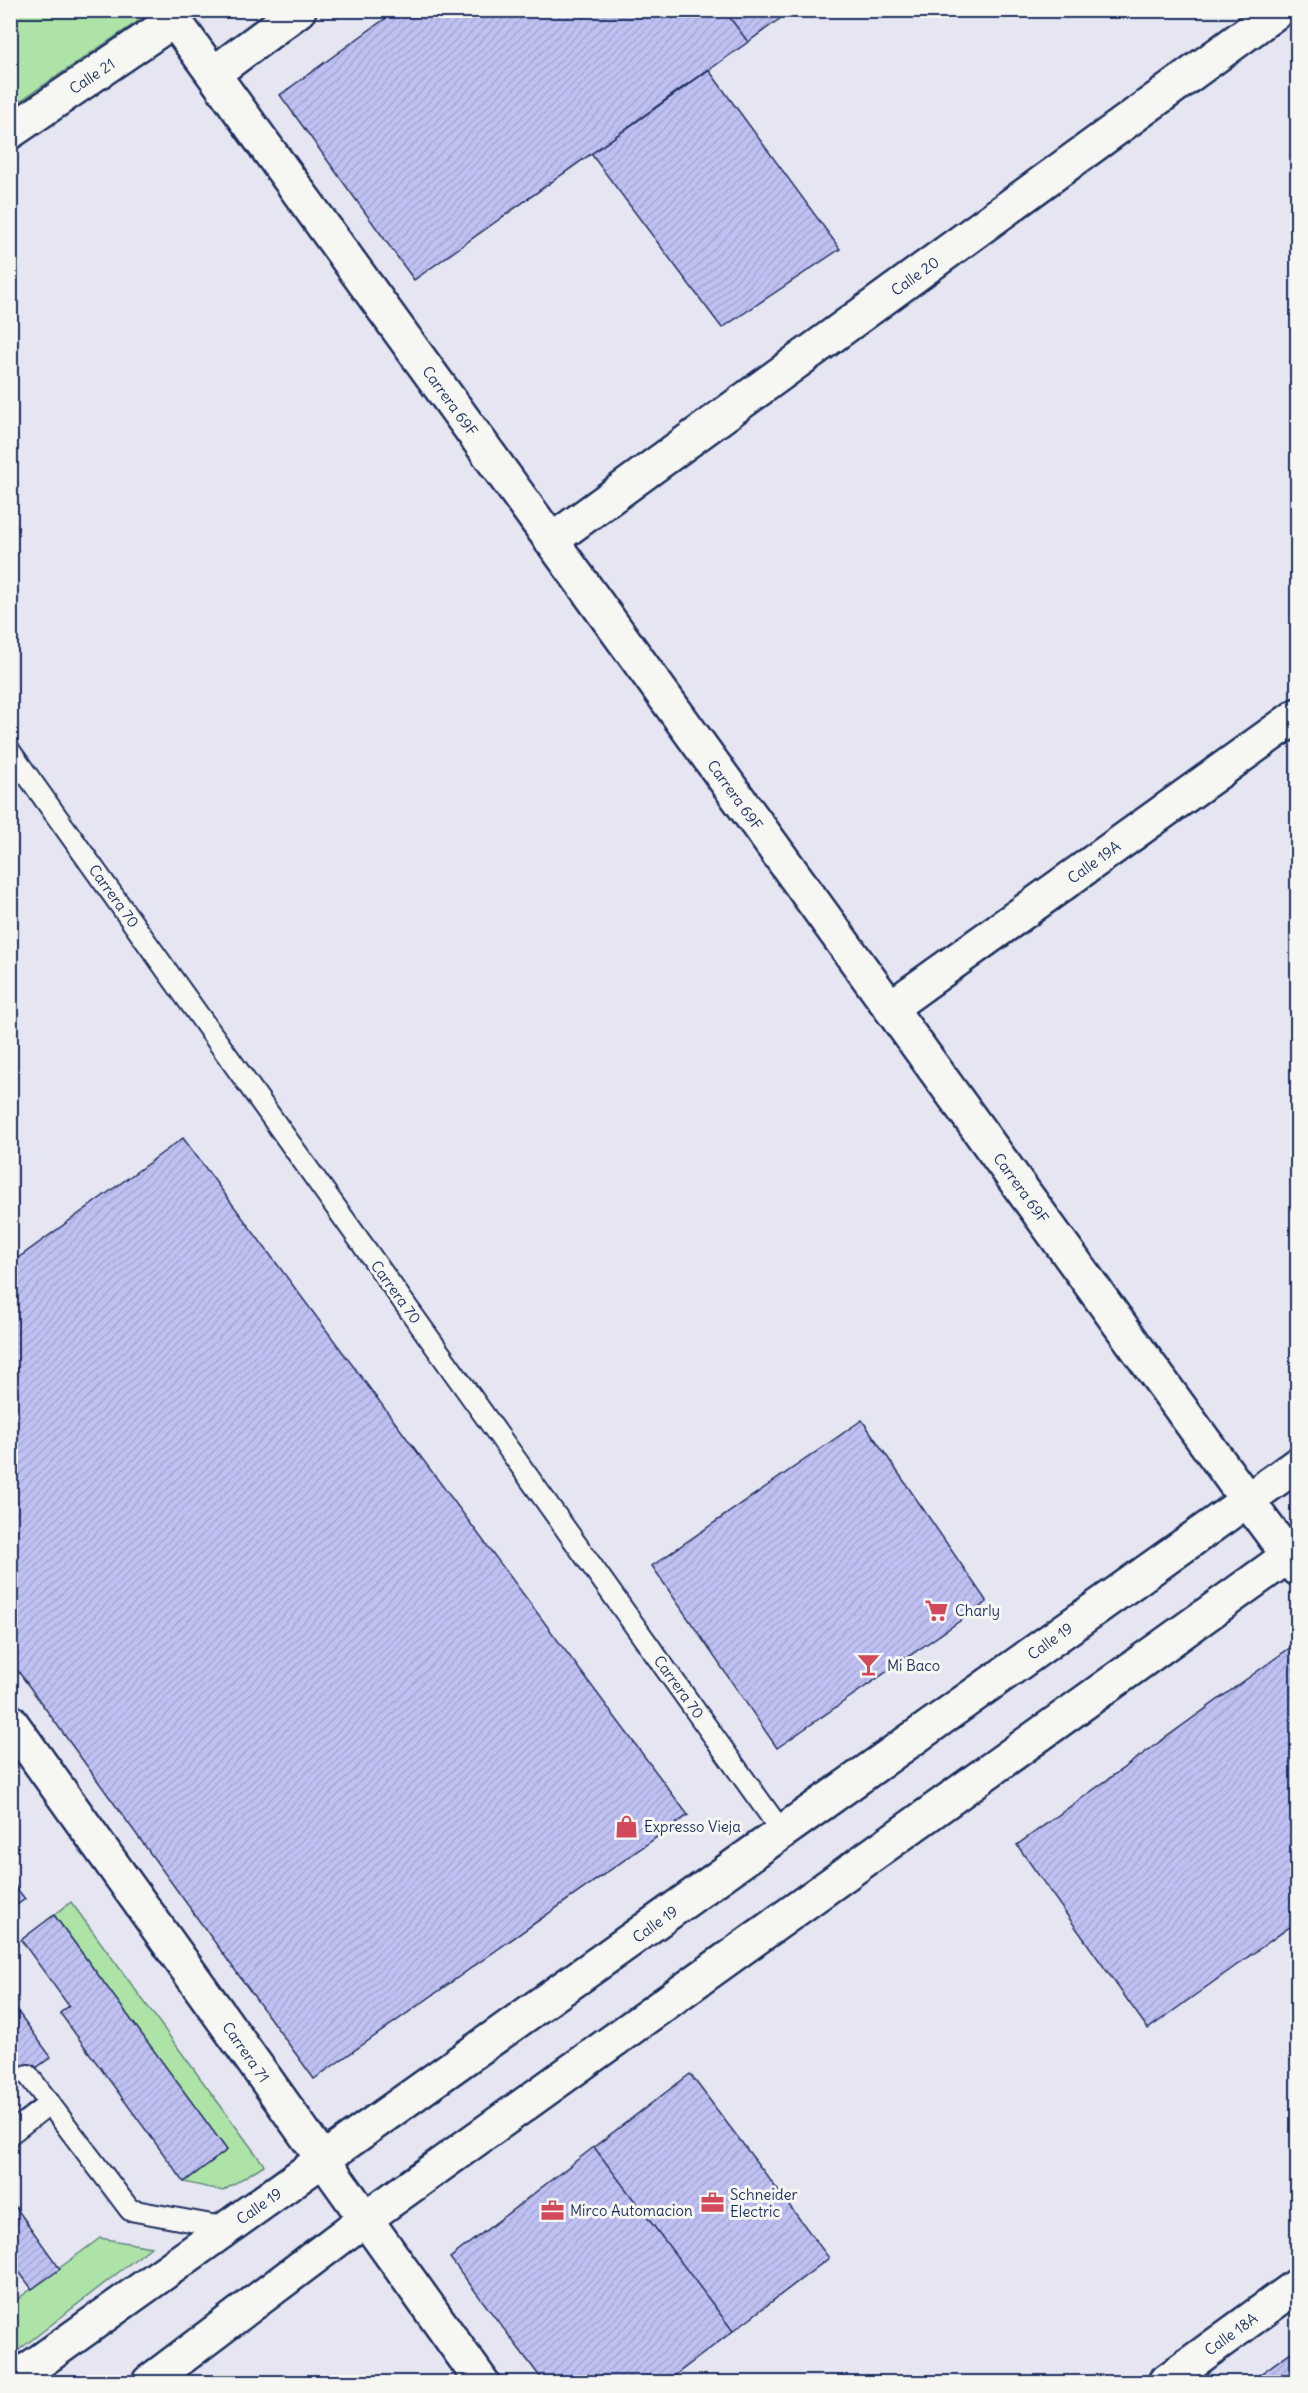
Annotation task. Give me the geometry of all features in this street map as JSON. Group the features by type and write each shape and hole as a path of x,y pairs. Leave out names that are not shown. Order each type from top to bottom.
{"street":[{"path":"213,74 299,10"},
{"name":"Calle 20","path":"551,541 1279,10"},
{"name":"Carrera 69F","path":"174,20 1247,1500 1294,1558"},
{"name":"Calle 21","path":"10,132 174,20"},
{"name":"Calle 19A","path":"890,1008 1298,715"},
{"name":"Calle 19","path":"11,2382 1298,1464"},
{"path":"149,2382 364,2218 1294,1558"},
{"name":"Carrera 71","path":"10,1721 482,2382"},
{"name":"Calle 18A","path":"1165,2382 1298,2285"}],"lane":[{"name":"Carrera 70","path":"10,751 782,1832"},
{"path":"28,2074 130,2210 228,2228"},
{"path":"10,2134 50,2103"}],"green space":[{"path":"11,10 153,10 153,11 11,107"},
{"path":"71,1902 264,2165 223,2191 184,2182 227,2150 54,1915"},
{"path":"100,2238 151,2247 11,2356 11,2304"}],"building":[{"path":"397,10 724,10 748,42 414,280 280,95"},
{"path":"724,10 792,10 748,42"},
{"path":"708,69 840,249 722,328 591,154"},
{"path":"183,1138 688,1815 314,2079 10,1660 10,1264"},
{"path":"862,1420 987,1602 777,1748 652,1566"},
{"path":"1291,1647 1298,1656 1298,1921 1148,2029 1017,1845"},
{"path":"10,1879 25,1899 10,1910"},
{"path":"54,1915 227,2150 184,2182 60,2013 69,2006 21,1940"},
{"path":"10,2001 51,2057 10,2087"},
{"name":"Schneider Electric","path":"690,2074 829,2258 733,2331 594,2147"},
{"path":"594,2147 733,2331 666,2382 544,2382 450,2258"},
{"path":"12,2202 60,2269 32,2289 10,2260"},
{"path":"1298,2347 1298,2382 1249,2382"}],"place":[{"name":"Charly","path":"937,1610"},
{"name":"Mi Baco","path":"869,1665"},
{"name":"Expresso Vieja","path":"626,1826"},
{"name":"Schneider Electric","path":"712,2203"},
{"name":"Mirco Automacion","path":"552,2210"}]}
